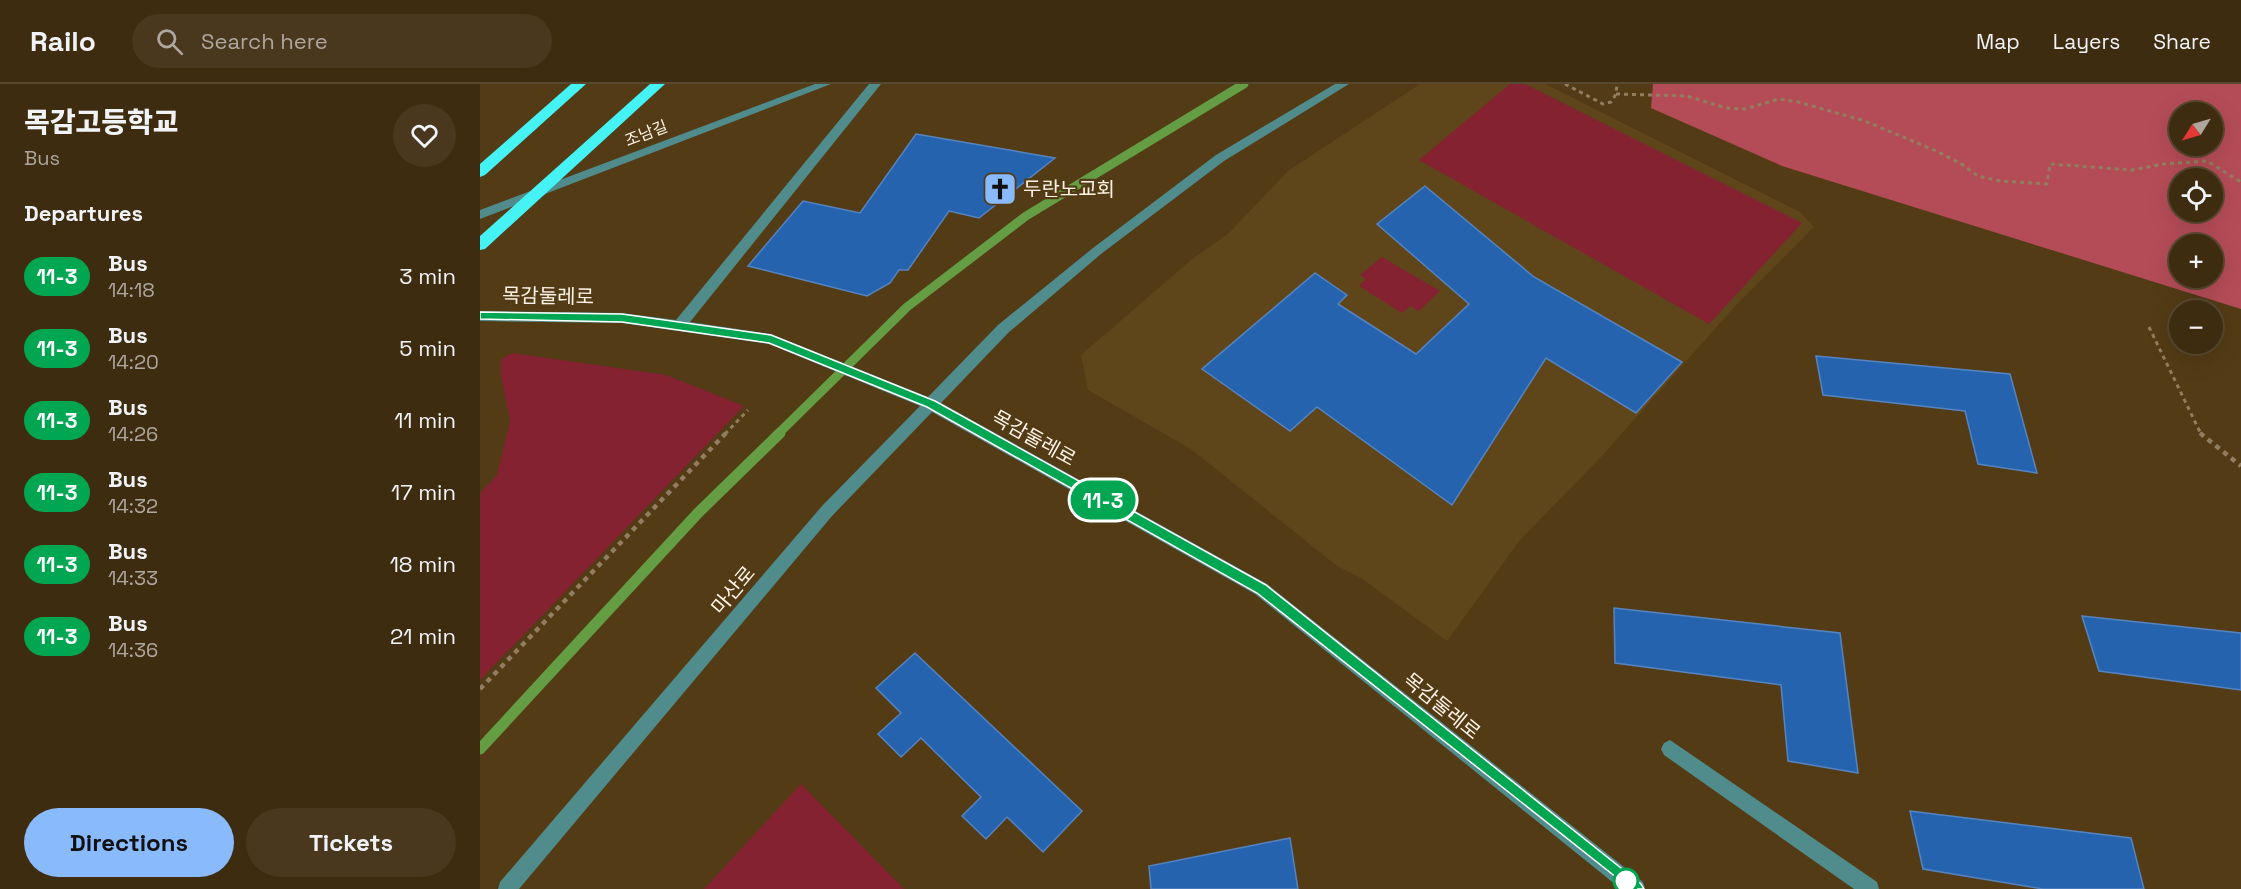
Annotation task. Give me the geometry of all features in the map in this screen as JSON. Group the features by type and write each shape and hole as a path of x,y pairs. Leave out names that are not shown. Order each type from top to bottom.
{"highway":[{"path":"480,172 579,84"},
{"path":"480,246 658,84"}],"street":[{"name":"조남길","path":"480,215 825,84"},
{"path":"679,326 875,84"},
{"name":"마산로","path":"507,889 827,511 1003,329 1098,251 1220,158 1342,84"},
{"name":"목감둘레로","path":"480,316 622,318 771,339 931,404 1261,589 1636,889"},
{"path":"1670,749 1870,889"}],"path":[{"path":"1565,84 1603,104 1611,102 1616,94 1617,84"},
{"path":"1616,94 1687,96 1726,108 1745,109 1779,99 1798,102 1865,121 1936,151 1960,163 1978,176 2000,181 2047,184 2050,164 2133,170 2164,164 2207,161 2241,182"},
{"path":"2149,327 2201,435 2241,466"},
{"path":"480,689 748,410"}],"shaded area":[{"path":"1420,84 1545,84 1800,212 1814,227 1737,304 1601,457 1520,540 1447,641 1361,578 1337,566 1191,449 1088,390 1081,355 1191,260 1229,233 1288,171"},
{"path":"1510,84 1525,84 1802,223 1709,324 1419,160"},
{"path":"1653,84 2241,84 2241,309 2223,303 2223,300 2212,300 2174,288 2223,288 2223,234 2169,234 2169,287 1782,166 1651,108"},
{"path":"1382,257 1440,291 1419,311 1410,306 1402,313 1359,286 1366,279 1360,275"},
{"path":"512,353 666,375 744,406 480,680 480,493 497,475 510,421 501,376 501,359"},
{"path":"801,784 904,889 704,889"}],"building":[{"path":"916,134 1055,158 979,218 949,211 908,270 899,270 890,283 867,296 748,266 803,201 860,213"},
{"path":"1425,186 1534,277 1682,362 1636,413 1546,358 1452,505 1317,407 1290,431 1202,369 1315,273 1347,295 1338,304 1416,354 1469,304 1377,224"},
{"path":"1816,356 2010,374 2037,473 1978,464 1965,411 1823,395"},
{"path":"1614,608 1840,633 1858,773 1788,761 1781,685 1615,663"},
{"path":"2082,616 2241,633 2241,690 2099,671"},
{"path":"915,653 1082,811 1043,852 1007,817 986,839 962,816 981,797 921,738 901,757 878,734 901,713 876,688"},
{"path":"1910,811 2131,838 2144,889 2043,889 1923,869"},
{"path":"1290,838 1298,889 1151,889 1149,866"}],"waterway":[{"path":"778,434 907,307 1026,216 1244,84"},
{"path":"480,749 698,513 780,433"}],"bus line":[{"name":"11-3","path":"480,316 622,318 771,339 931,404 1261,589 1636,889"}],"place":[{"name":"두란노교회","path":"1000,189"}]}
